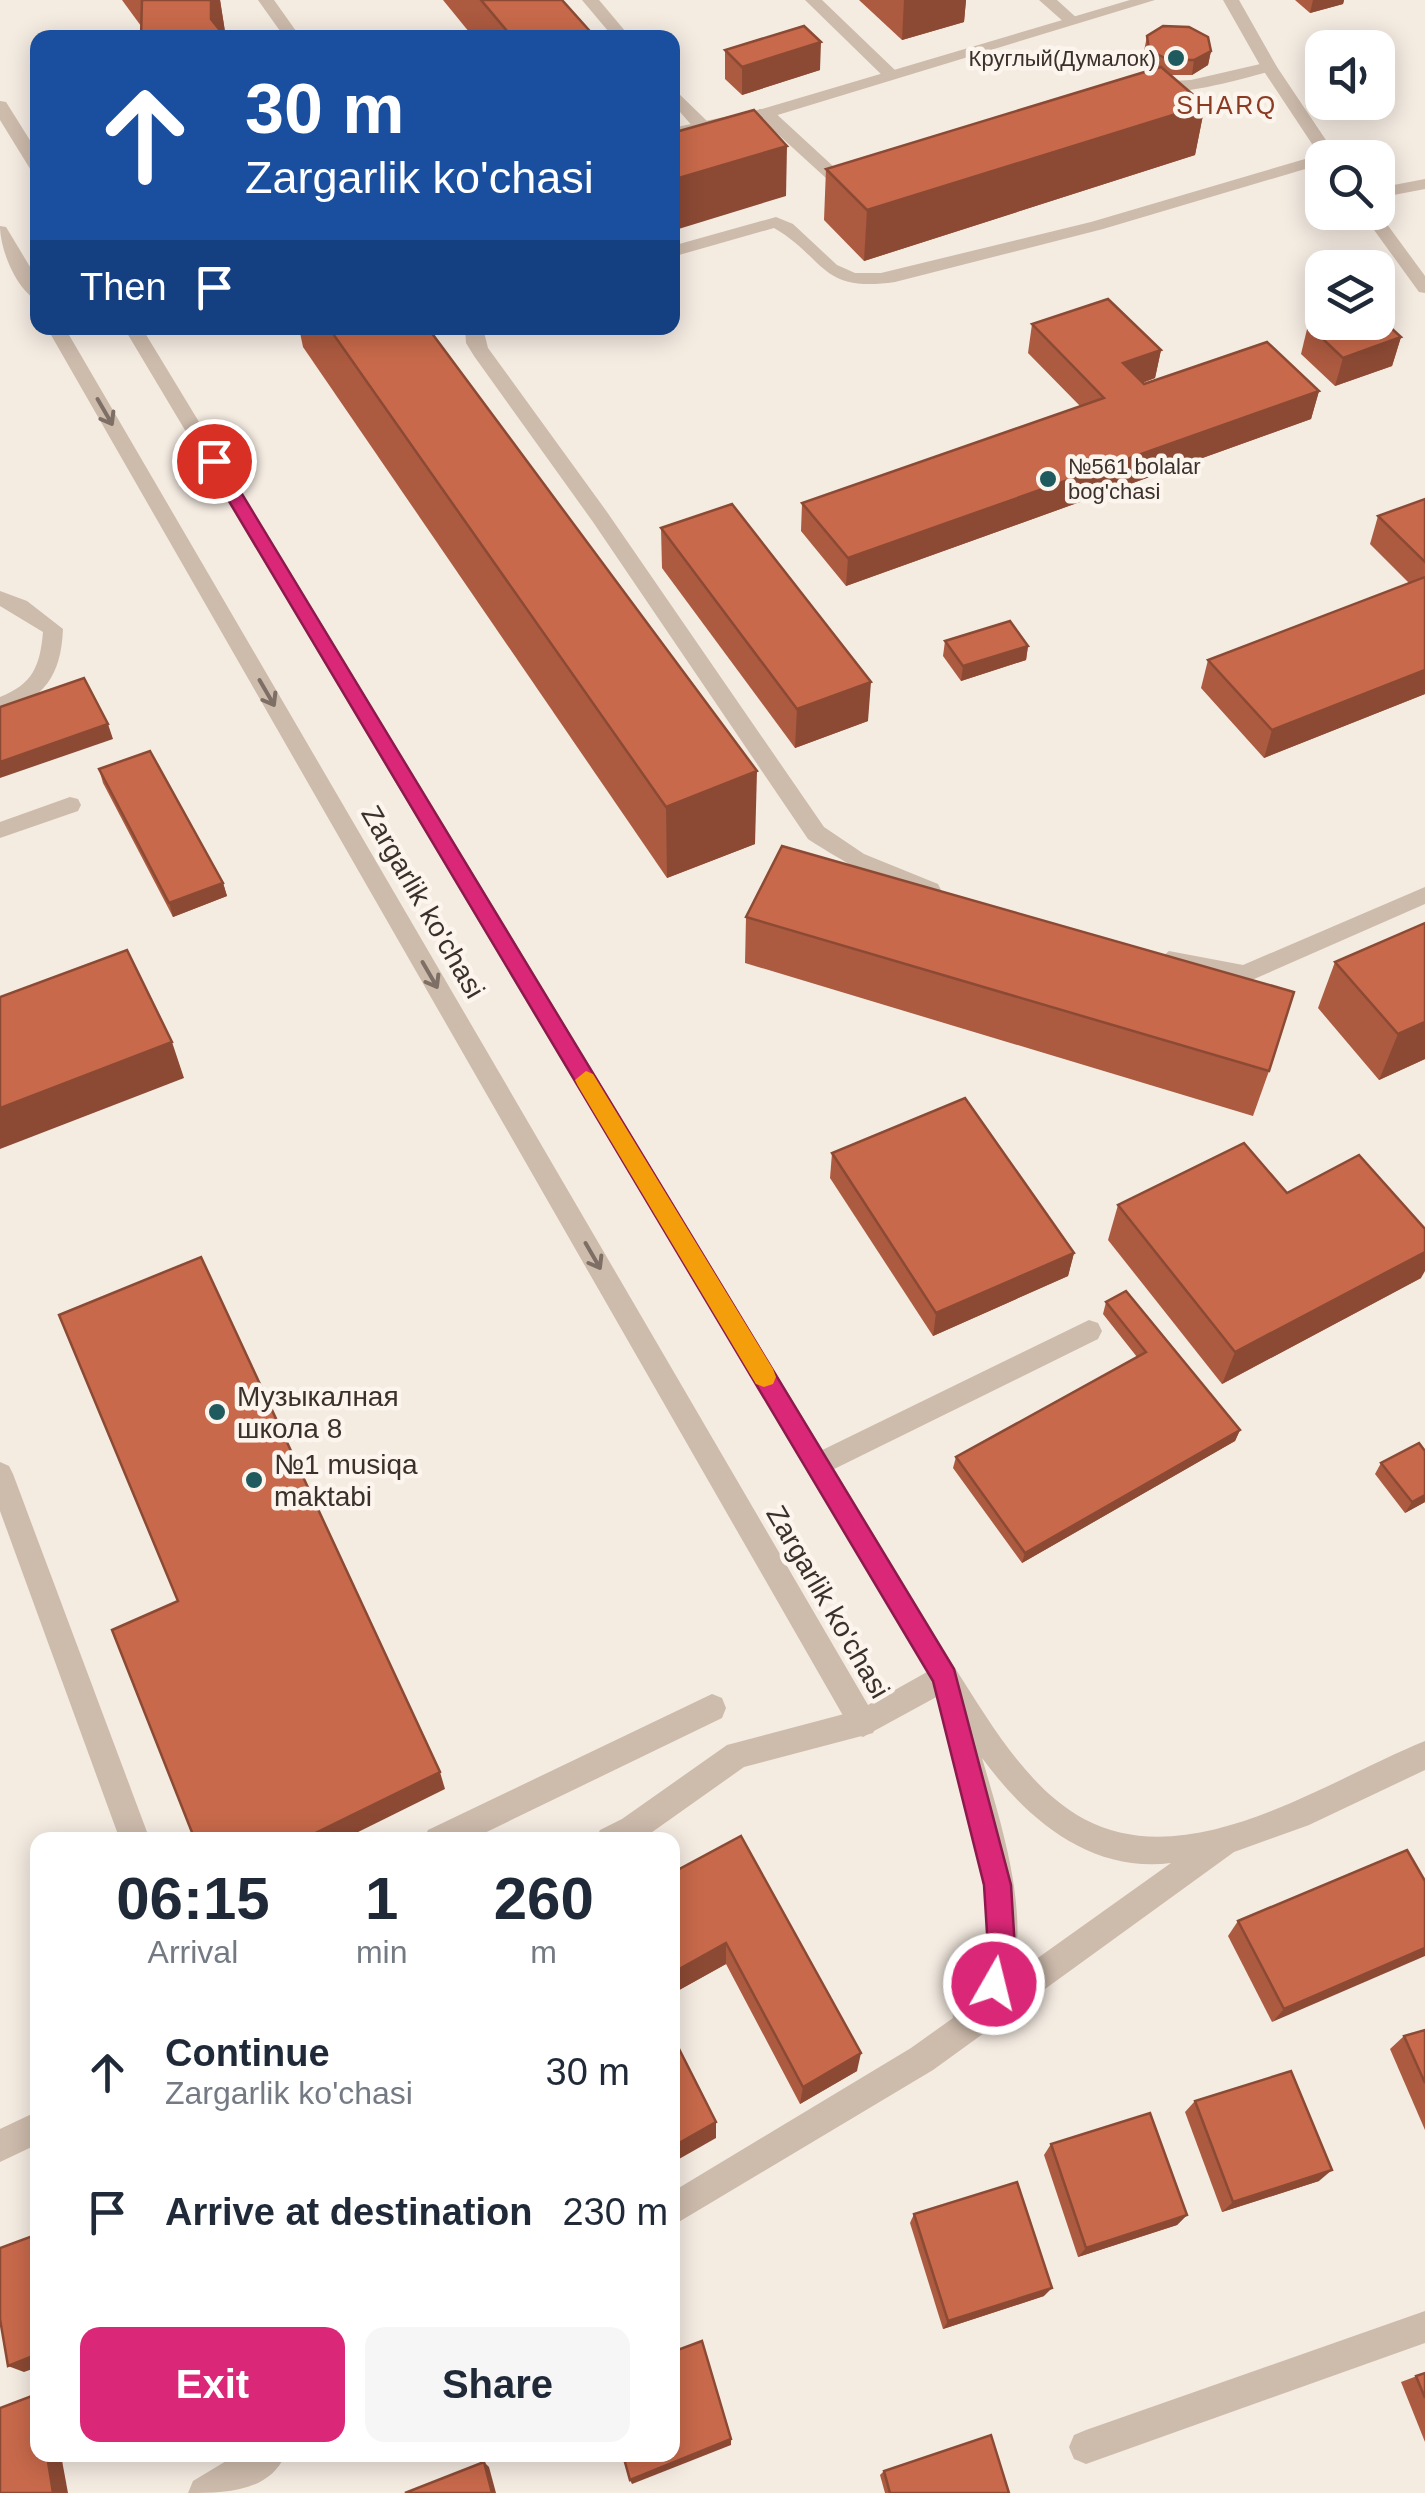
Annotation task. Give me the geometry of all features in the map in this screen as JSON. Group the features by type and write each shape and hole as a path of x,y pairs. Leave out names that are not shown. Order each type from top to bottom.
{"street":[{"path":"266,0 287,30"},
{"path":"590,0 616,30"},
{"path":"813,0 891,75"},
{"path":"1046,0 1071,20"},
{"path":"680,131 765,113 1146,0"},
{"path":"1232,0 1316,140"},
{"path":"1134,92 1152,86 1219,80 1270,66"},
{"path":"680,101 702,125"},
{"path":"0,106 30,155"},
{"path":"765,113 844,186 862,180"},
{"path":"680,250 776,222 789,228 827,268 854,278 886,277 1014,247 1305,164"},
{"path":"1395,190 1425,184"},
{"path":"1383,230 1425,288"},
{"path":"0,231 30,282"},
{"name":"Zargarlik ko'chasi","path":"60,335 863,1723 945,1677 138,335"},
{"path":"474,335 481,352 600,517 816,833 856,860 905,882 958,898"},
{"path":"0,598 53,628 51,668 30,694 0,705"},
{"path":"0,830 70,805"},
{"path":"1147,956 1245,974 1425,895"},
{"path":"817,1465 1089,1331"},
{"path":"0,1474 132,1832"},
{"path":"945,1677 1009,1770 1073,1828 1098,1840 1141,1849 1230,1840 1286,1820 1425,1755"},
{"path":"922,2059 994,1984 1001,1949 997,1885 945,1677"},
{"path":"455,1832 712,1708"},
{"path":"626,1832 737,1754 863,1723"},
{"path":"680,2205 922,2059 1230,1840"},
{"path":"0,2146 30,2131"},
{"path":"1086,2446 1425,2328"},
{"path":"206,2493 257,2462"}],"building":[{"path":"142,0 211,0 211,19 220,30 141,30"},
{"path":"481,0 562,0 589,30 506,30"},
{"path":"804,26 821,42 742,67 725,50"},
{"path":"1163,26 1189,27 1208,37 1211,51 1194,60 1169,60 1149,50 1147,36"},
{"path":"1161,67 1205,105 867,210 826,169"},
{"path":"754,110 787,146 680,178 680,131"},
{"path":"1108,299 1161,350 1123,363 1144,384 1267,342 1319,391 848,558 802,503 1104,398 1032,324"},
{"path":"334,335 433,335 757,771 666,807"},
{"path":"1324,340 1393,340 1343,358"},
{"path":"1425,499 1425,562 1378,516"},
{"path":"732,504 871,682 797,709 661,528"},
{"path":"1425,577 1425,670 1272,730 1208,660"},
{"path":"1010,621 1028,646 963,666 945,641"},
{"path":"84,678 108,724 0,762 0,707"},
{"path":"150,751 223,883 169,903 99,769"},
{"path":"782,846 1294,992 1269,1071 746,917"},
{"path":"1425,923 1425,1022 1398,1034 1335,962"},
{"path":"127,950 172,1042 0,1108 0,997"},
{"path":"965,1098 1074,1253 936,1313 832,1153"},
{"path":"1244,1143 1287,1193 1359,1155 1425,1229 1425,1252 1235,1352 1118,1205"},
{"path":"201,1257 440,1772 317,1832 192,1832 112,1630 178,1601 59,1315"},
{"path":"1126,1291 1240,1430 1025,1553 956,1457 1146,1352 1106,1302"},
{"path":"1419,1443 1425,1451 1425,1495 1412,1502 1381,1463"},
{"path":"741,1836 861,2053 803,2087 726,1943 680,1969 680,1869"},
{"path":"1407,1850 1425,1881 1425,1948 1284,2009 1238,1921"},
{"path":"1425,2030 1425,2083 1404,2036"},
{"path":"680,2051 716,2122 680,2142"},
{"path":"1291,2071 1332,2170 1233,2202 1195,2101"},
{"path":"1150,2113 1187,2215 1086,2248 1051,2144"},
{"path":"1017,2182 1052,2288 948,2321 914,2214"},
{"path":"30,2237 30,2357 8,2366 0,2319 0,2248"},
{"path":"702,2341 731,2439 680,2460 680,2349"},
{"path":"1425,2373 1425,2398 1416,2376"},
{"path":"30,2397 30,2462 48,2462 53,2493 0,2493 0,2408"},
{"path":"991,2435 1009,2493 890,2493 884,2471"},
{"path":"484,2462 492,2493 405,2493"},
{"path":"625,2462 674,2462 630,2480"}],"slow traffic":[{"path":"586,1080 764,1377"}],"place":[{"name":"Круглый(Думалок)","path":"1176,58"},
{"name":"№561 bolalar bog'chasi","path":"1048,479"},
{"name":"Музыкалная школа 8","path":"217,1412"},
{"name":"№1 musiqa maktabi","path":"254,1480"}],"district":[{"name":"SHARQ","path":"1227,105"}],"route":[{"path":"214,461 945,1677 997,1885 1002,1918 994,1984"}]}
